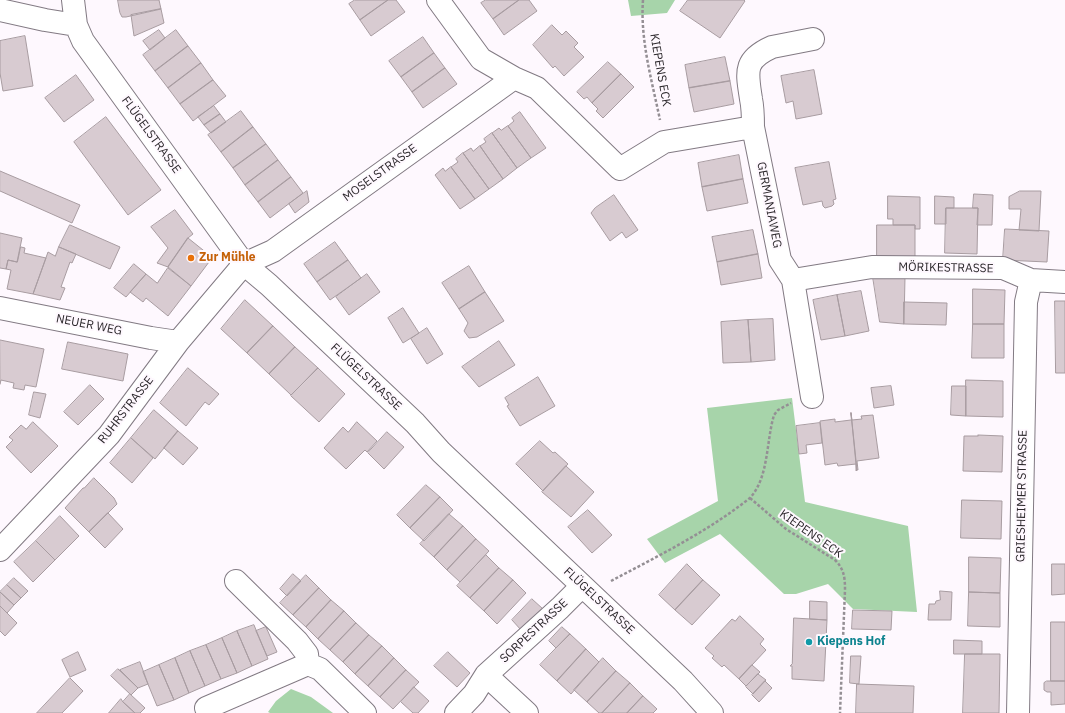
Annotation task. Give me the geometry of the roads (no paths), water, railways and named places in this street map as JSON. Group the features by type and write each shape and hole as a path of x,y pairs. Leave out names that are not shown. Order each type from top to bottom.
{"street":[{"name":"FLÜGELSTRASSE","path":"73,0 76,25 88,47 244,264 269,285 415,423 441,452 682,681 712,713"},
{"path":"438,0 480,59 514,78 537,88 620,169 664,142 753,127"},
{"path":"0,10 76,25"},
{"name":"GERMANIAWEG","path":"812,397 793,280 780,260 753,127 752,107 747,75 750,64 760,53 772,47 813,39"},
{"name":"MOSELSTRASSE","path":"244,264 273,250 514,78"},
{"name":"RUHRSTRASSE","path":"0,550 109,435 178,342 244,264"},
{"name":"MÖRIKESTRASSE","path":"793,280 872,267 1003,268 1031,280 1065,282"},
{"name":"GRIESHEIMER STRASSE","path":"1018,713 1026,302 1031,280"},
{"name":"NEUER WEG","path":"0,308 178,342"},
{"path":"236,581 297,641 307,654 308,664"},
{"name":"SORPESTRASSE","path":"456,713 474,694 486,675 560,608 586,589"},
{"path":"204,711 294,669 308,664 320,669 365,713"},
{"path":"486,675 527,713"}],"place":[{"name":"Zur Mühle","path":"191,258"},
{"name":"Kiepens Hof","path":"809,642"}]}
